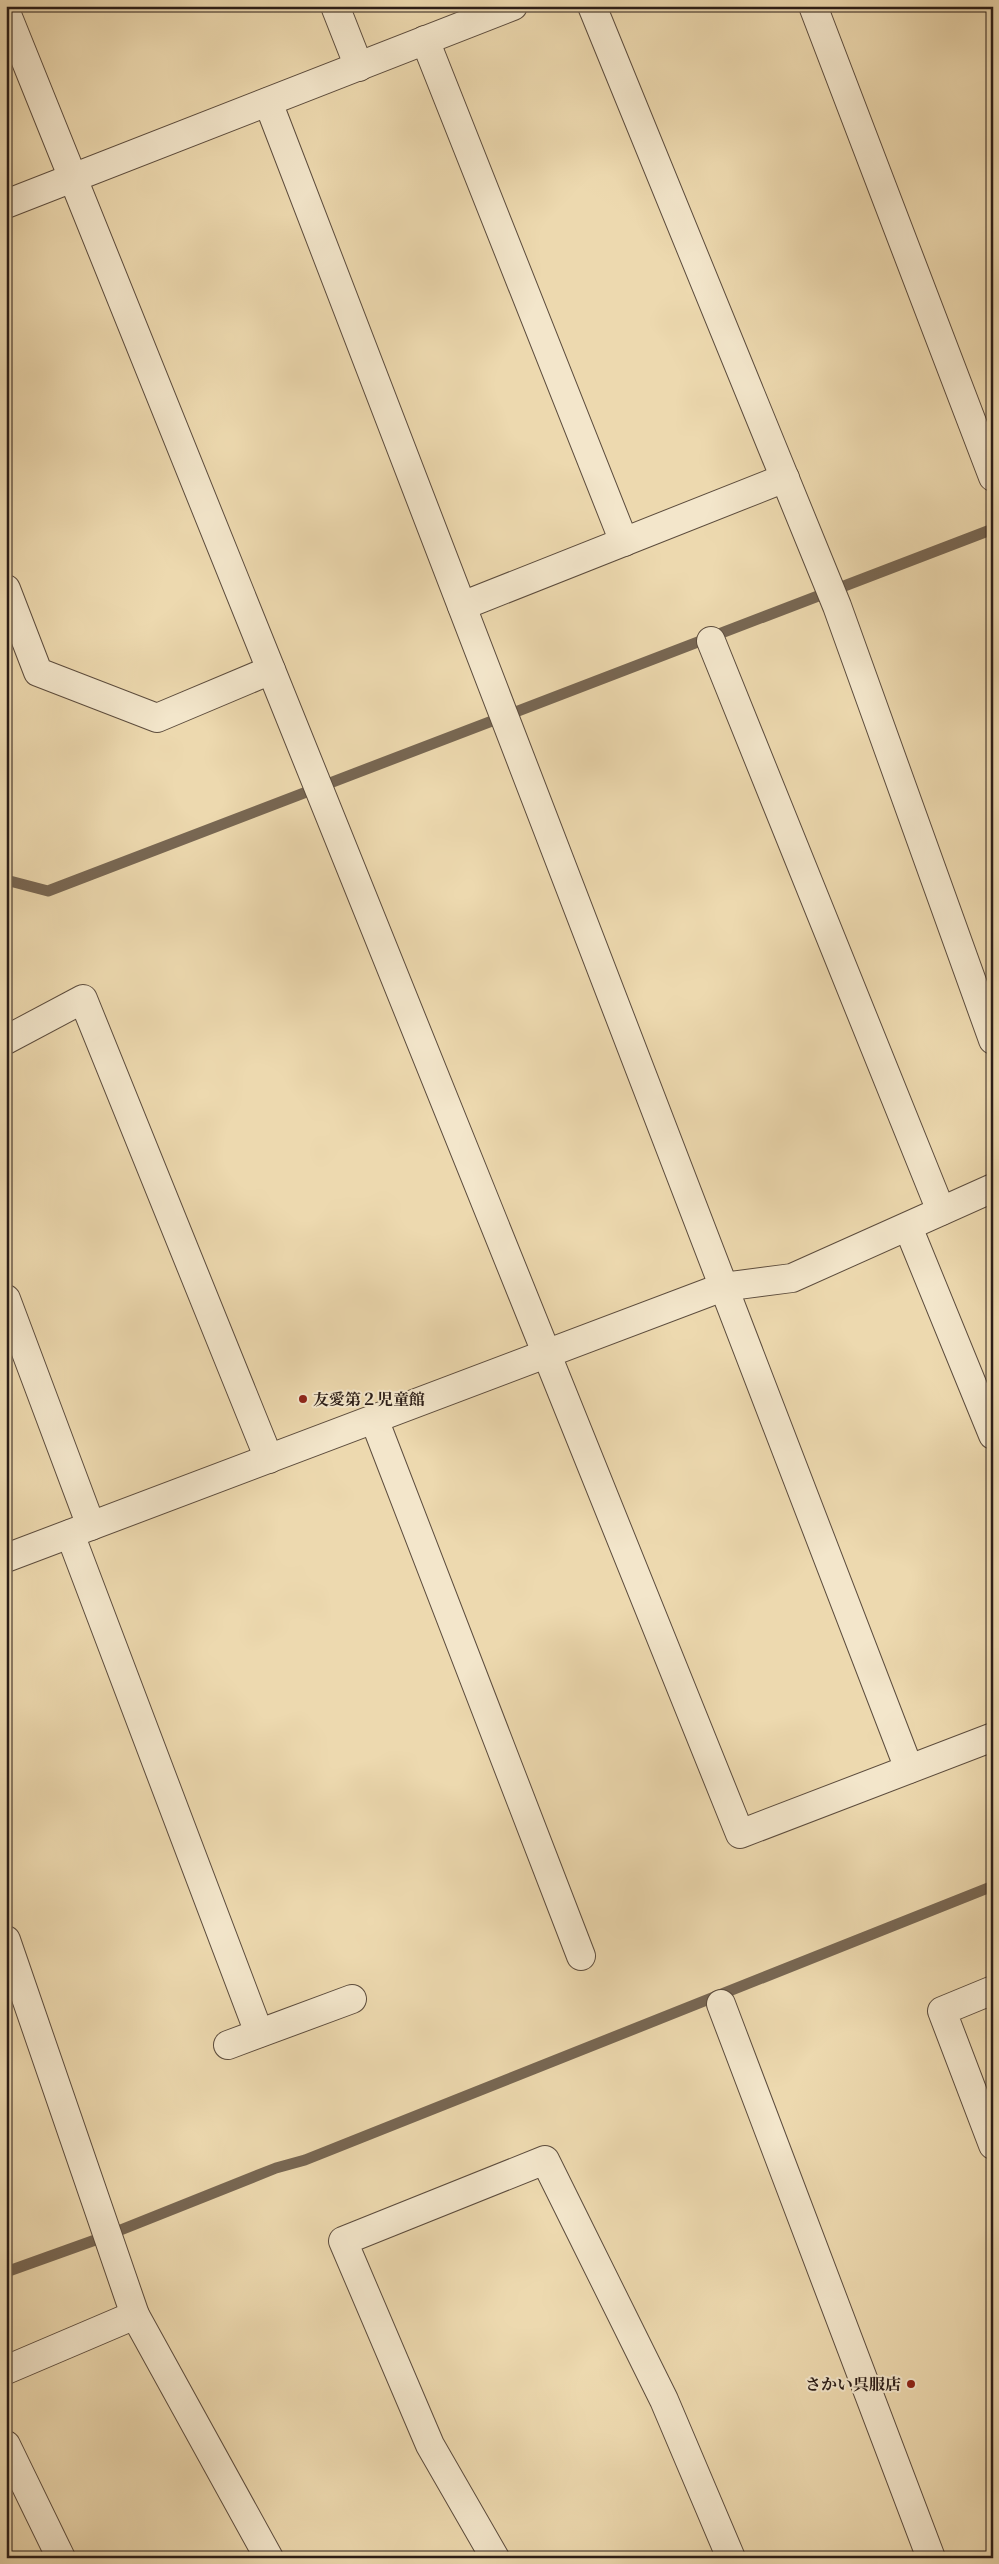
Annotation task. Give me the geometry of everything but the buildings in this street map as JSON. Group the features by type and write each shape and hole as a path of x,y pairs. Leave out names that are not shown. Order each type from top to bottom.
{"street":[{"path":"335,6 359,67"},
{"path":"6,204 513,6"},
{"path":"592,6 837,606 993,1040"},
{"path":"813,6 993,477"},
{"path":"6,12 740,1834 993,1737"},
{"path":"425,40 624,542"},
{"path":"268,102 910,1769"},
{"path":"462,606 785,478"},
{"path":"6,589 38,672 157,718 271,670"},
{"path":"712,641 941,1211"},
{"path":"6,1040 83,999 269,1458"},
{"path":"6,1558 723,1287 792,1278 993,1188"},
{"path":"908,1227 993,1435"},
{"path":"6,1299 81,1530 259,2033"},
{"path":"374,1419 581,1956"},
{"path":"6,1940 135,2315 269,2558"},
{"path":"993,1990 942,2011 993,2145"},
{"path":"228,2045 352,1999"},
{"path":"720,2004 931,2558"},
{"path":"495,2558 430,2445 343,2241 545,2160 664,2400 731,2558"},
{"path":"6,2370 135,2315"},
{"path":"6,2445 61,2558"}],"waterway":[{"path":"6,880 48,891 993,529"},
{"path":"6,2272 98,2239 276,2168 305,2160 993,1886"}],"place":[{"name":"友愛第２児童館","path":"303,1399"},
{"name":"さかい呉服店","path":"911,2384"}]}
